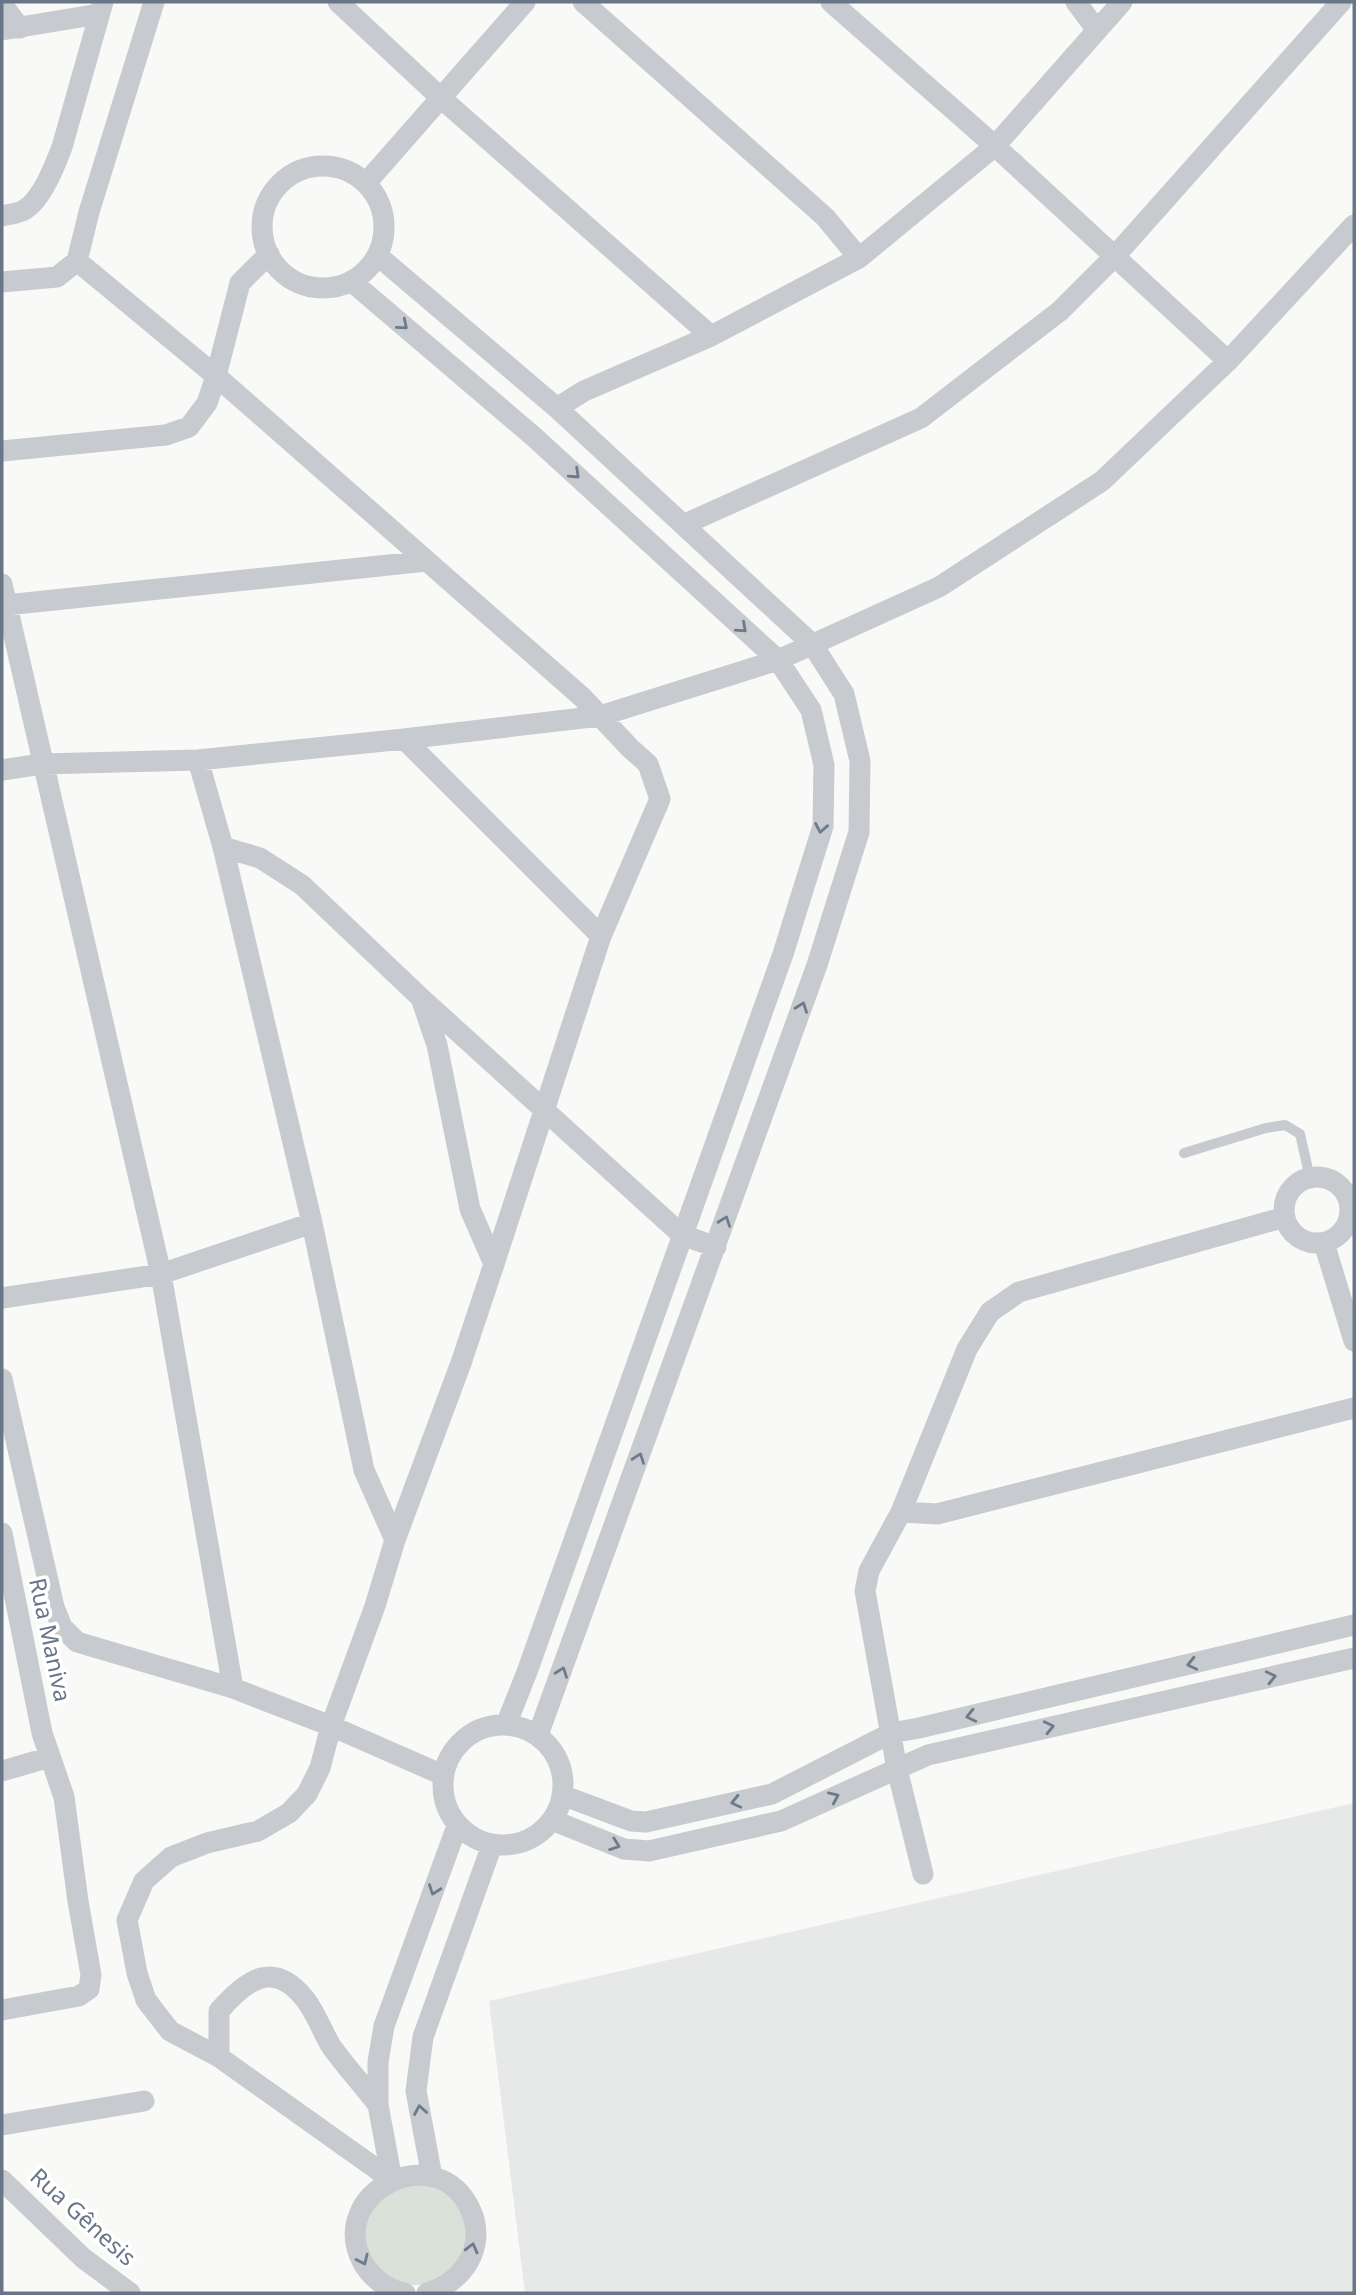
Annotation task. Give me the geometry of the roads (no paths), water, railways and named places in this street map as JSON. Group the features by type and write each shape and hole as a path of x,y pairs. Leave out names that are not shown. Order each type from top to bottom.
{"street":[{"path":"2,282 57,277 77,261 89,212 154,2"},
{"path":"338,2 441,98 711,336"},
{"path":"366,183 525,2"},
{"path":"583,2 825,217 859,258"},
{"path":"831,2 995,146 1228,361"},
{"path":"1076,2 1096,30"},
{"path":"557,408 584,391 711,336 859,258 995,146 1122,2"},
{"path":"685,524 921,418 1060,311 1115,256 1341,2"},
{"path":"2,4 11,29 101,8 54,168 43,190 25,210 2,216"},
{"path":"322,165 349,171 366,183 378,199 384,225 383,239 377,255 362,274 351,281 324,288 311,286 286,275 269,254 262,228 264,214 275,190 296,172 322,165"},
{"path":"2,770 42,764 198,760 404,740 600,716 778,660 939,587 1102,481 1228,361 1354,225"},
{"path":"2,451 166,435 189,427 207,403 240,283 269,254"},
{"path":"377,255 557,408 812,644 844,694 860,761 859,832 817,965 538,1735"},
{"path":"77,261 216,376 582,696 648,764 660,799 601,936 461,1363 395,1540 375,1606 312,1785 289,1813 258,1831 207,1843 171,1857 144,1881 127,1920 137,1973 146,2000 170,2031 219,2056 393,2180"},
{"path":"351,281 533,436 778,660 811,710 824,765 823,827 783,954 506,1725"},
{"path":"233,1688 161,1274 4,594 427,561"},
{"path":"404,740 601,936"},
{"path":"198,760 223,847 312,1223 364,1470 395,1540"},
{"path":"223,847 260,858 302,886 682,1235 716,1247"},
{"path":"783,954 817,965"},
{"path":"421,998 437,1045 470,1209 494,1264"},
{"path":"1320,1177 1339,1185 1349,1203 1352,1218 1341,1232 1324,1243 1304,1241 1295,1235 1285,1217 1287,1197 1300,1182 1310,1178 1320,1177"},
{"path":"923,1874 897,1769 865,1591 869,1570 901,1512 967,1349 990,1312 1019,1293 1285,1217"},
{"path":"2,1298 161,1274 312,1223"},
{"path":"1324,1243 1354,1341"},
{"path":"2,1379 54,1608 62,1628 77,1642 233,1688 331,1726 443,1775"},
{"path":"901,1512 937,1514 1354,1408"},
{"name":"Rua Maniva","path":"2,1533 43,1733 64,1797 91,1975 89,1989 79,1996 2,2010"},
{"path":"562,1795 631,1821 646,1822 772,1794 891,1733 1354,1625"},
{"path":"552,1820 624,1849 649,1851 781,1821 928,1755 1354,1658"},
{"path":"506,1725 526,1729 538,1735 556,1756 563,1782 562,1795 552,1820 532,1838 519,1843 492,1845 479,1841 457,1826 444,1802 443,1775 454,1750 463,1740 486,1727 506,1725"},
{"path":"2,1771 50,1757"},
{"path":"393,2180 378,2105 378,2062 384,2026 457,1826"},
{"path":"432,2177 416,2091 423,2037 492,1845"},
{"path":"219,2056 219,2011 236,1992 258,1977 284,1979 305,1999 331,2046 378,2105"},
{"path":"2,2125 144,2101"},
{"path":"394,2291 368,2270 357,2246 356,2232 358,2219 371,2195 393,2180 405,2176 432,2177 455,2189 464,2199 475,2224 475,2237 468,2263 451,2283 435,2292"},
{"name":"Rua Gênesis","path":"2,2180 83,2258 130,2293"}],"lane":[{"path":"1184,1153 1266,1128 1285,1125 1300,1134 1310,1178"}]}
